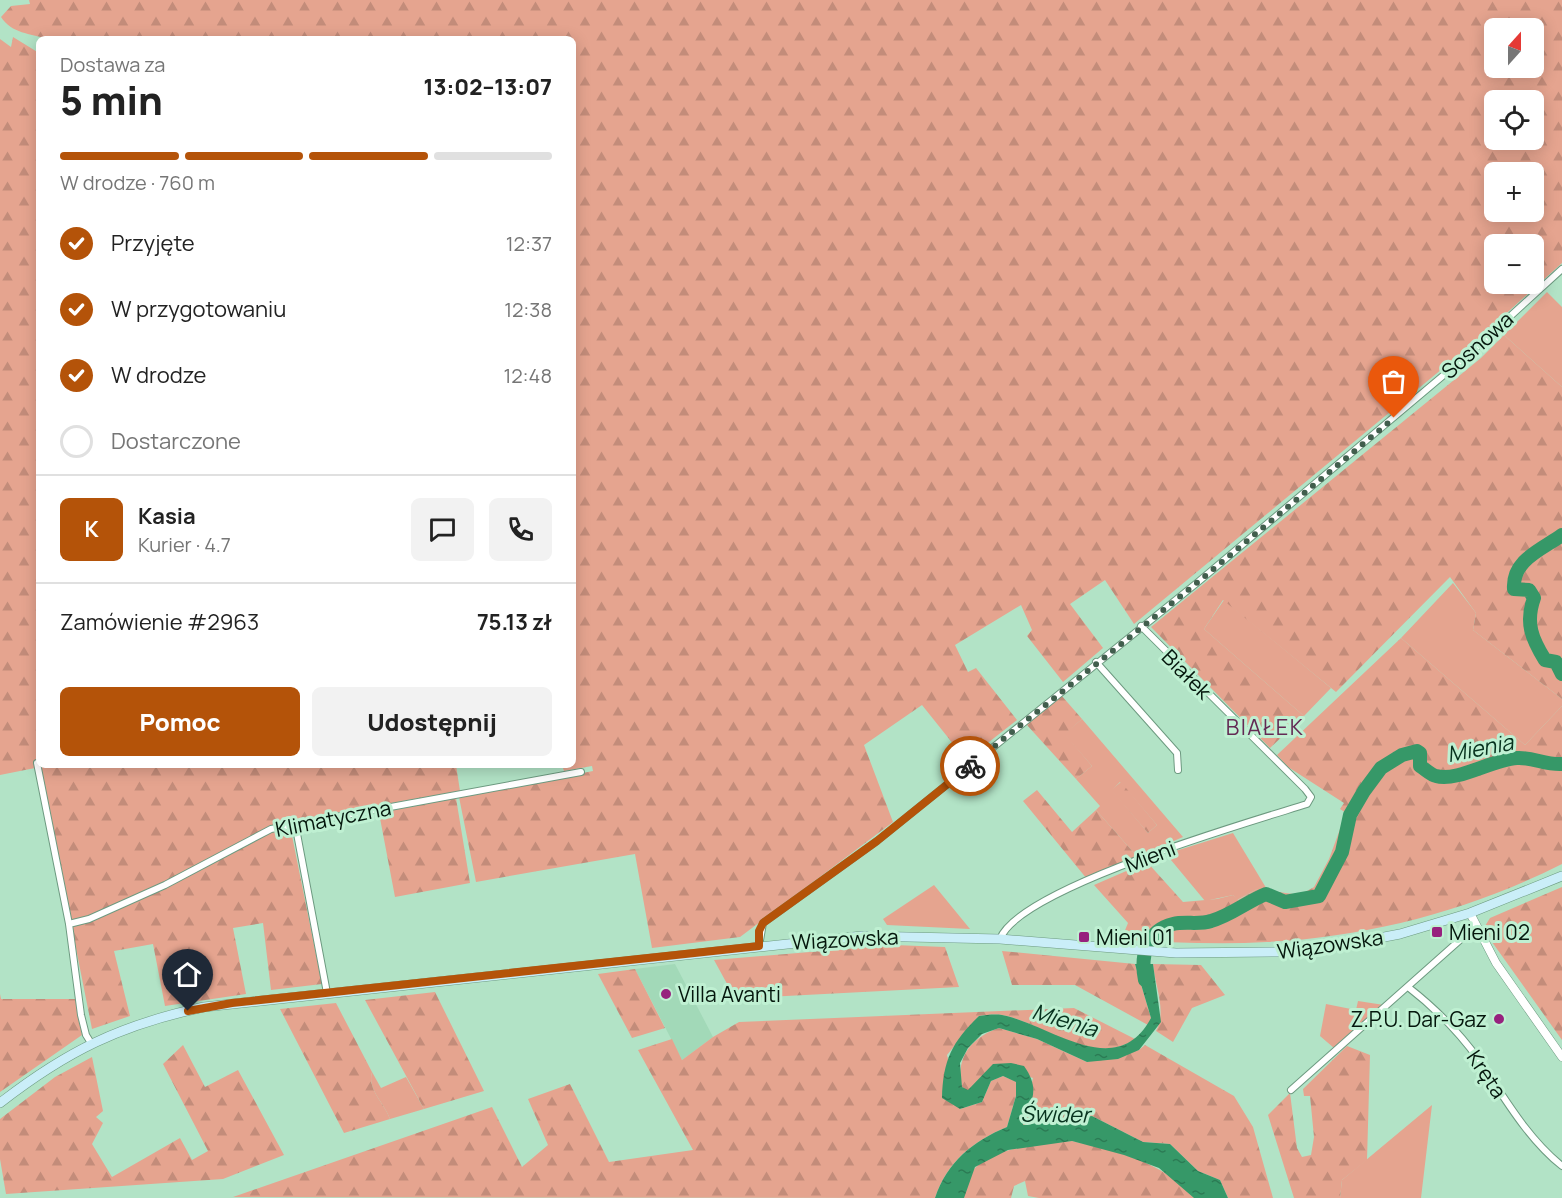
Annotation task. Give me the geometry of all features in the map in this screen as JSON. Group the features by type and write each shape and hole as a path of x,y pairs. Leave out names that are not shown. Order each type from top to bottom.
{"main road":[{"name":"Wiązowska","path":"0,1103 42,1072 91,1043 138,1024 193,1010 327,993 759,946 887,935 1000,939 1224,955 1332,946 1400,934 1470,913 1562,876"}],"street":[{"name":"Sosnowa","path":"759,946 759,931 763,923 877,841 1141,626 1470,353 1562,268"},
{"name":"Białek","path":"1141,626 1311,796"},
{"path":"1096,662 1177,753 1178,770"},
{"path":"38,768 69,924 81,1015 86,1035 91,1043"},
{"name":"Klimatyczna","path":"69,924 107,912 205,866 252,837 295,824 581,772"},
{"name":"Mieni","path":"1000,939 1006,926 1029,910 1070,889 1156,852 1307,804 1311,796"},
{"path":"295,824 327,993"},
{"path":"1470,913 1476,930 1496,963 1562,1057"},
{"path":"1291,1090 1469,932 1476,930"},
{"name":"Kręta","path":"1408,987 1457,1032 1512,1112 1551,1158 1562,1166"}],"shaded area":[{"path":"675,964 713,1037 682,1060 635,969"}],"green space":[{"path":"29,0 1562,0 1562,263 1544,279 1544,234 1484,234 1484,294 1528,294 1477,340 1134,624 1105,580 1070,604 1103,648 1063,682 1027,636 1032,630 1021,605 955,645 968,672 976,668 1017,720 966,760 922,705 864,745 893,822 740,937 652,948 635,854 476,882 459,797 593,771 592,766 564,771 563,768 576,768 576,36 36,36 10,27 1,17 11,6 30,4"},
{"path":"13,37 36,51 36,768 0,775 0,39 11,47"},
{"path":"1547,292 1562,307 1562,387 1504,335"},
{"path":"1504,335 1562,387 1562,699 1473,630 1476,613 1450,577 1336,692 1223,600 1204,629 1304,716 1270,748 1151,627 1481,358"},
{"path":"1453,583 1476,613 1473,630 1562,699 1562,706 1525,745 1401,638"},
{"path":"1224,600 1331,688 1304,716 1204,629"},
{"path":"1401,638 1525,745 1562,706 1562,864 1456,908 1343,934 1249,943 1121,940 1128,923 1094,885 1147,862 1183,902 1233,895 1238,900 1257,889 1300,895 1314,887 1329,859 1346,813 1340,809 1344,803 1288,767 1277,755"},
{"path":"1061,695 1082,719 1065,734 1092,766 1076,779 1026,724"},
{"path":"1082,719 1183,837 1134,858 1134,853 1096,810 1100,806 1076,779 1092,766 1064,734","holes":["1120,782 1157,825 1148,833 1112,790"]},
{"path":"40,768 456,768 460,791 289,821 322,984 271,990 263,923 233,928 246,994 165,1006 153,944 114,951 130,1016 92,1029"},
{"path":"1121,782 1157,825 1148,833 1111,790"},
{"path":"1037,790 1072,832 1096,810 1134,853 1134,858 1087,879 1023,801"},
{"path":"456,798 470,883 395,897 379,813"},
{"path":"1233,833 1268,891 1257,889 1237,900 1233,895 1205,901 1166,854"},
{"path":"934,885 970,929 887,925 883,919"},
{"path":"1562,887 1562,1040 1492,942 1485,926 1490,918"},
{"path":"894,945 945,947 959,987 747,998 737,1002 714,960"},
{"path":"1002,951 1135,964 1151,1018 1148,1025 1075,985 1012,985"},
{"path":"1153,964 1201,965 1225,995 1192,1008 1173,1042 1156,1031 1160,1007"},
{"path":"635,969 665,1028 632,1038 598,974"},
{"path":"435,992 484,1091 424,1109 365,1000"},
{"path":"0,994 1,999 76,999 82,1035 0,1092"},
{"path":"1358,1001 1384,1005 1334,1048 1320,1036 1326,1004 1356,1010"},
{"path":"336,1003 372,1072 372,1085 390,1119 344,1133 280,1009"},
{"path":"1074,1008 1135,1039 1119,1047 1102,1049 1068,1041 1002,1015 988,1015 979,1016 947,1055 960,1109 982,1102 991,1081 1003,1076 1017,1082 1016,1096 1007,1127 983,1139 963,1154 954,1163 940,1185 935,1198 233,1197 492,1107 522,1167 548,1145 528,1099 570,1084 609,1162 693,1150 638,1050 672,1039 682,1060 713,1037 739,1022"},
{"path":"999,1028 1037,1039 1087,1062 1139,1050 1145,1045 1234,1096 1253,1127 1273,1198 1228,1198 1220,1180 1198,1171 1170,1144 1143,1142 1092,1116 1038,1121 1022,1126 1033,1078 993,1065 968,1091 962,1087 961,1066 968,1050 981,1037"},
{"path":"183,1045 205,1087 238,1070 284,1155 223,1179 6,1194 0,1159 0,1119 55,1077 92,1057 103,1111 96,1117 103,1123 92,1144 112,1177 180,1138 192,1160 208,1151 163,1064"},
{"path":"1347,1046 1370,1055 1367,1160 1342,1180 1340,1198 1294,1198 1268,1115 1290,1093 1297,1148 1302,1157 1311,1155 1314,1137 1310,1096 1304,1096 1303,1089"},
{"path":"372,1072 381,1088 406,1077 424,1109 390,1119 372,1085"},
{"path":"1432,1105 1421,1198 1340,1198 1342,1180"},
{"path":"1072,1141 1122,1154 1154,1167 1168,1175 1194,1198 1039,1198 1028,1196 1025,1181 1014,1186 1011,1198 964,1198 970,1174 994,1155 1020,1147"}],"water":[{"path":"1135,964 1153,964 1161,1022 1139,1050 1118,1059 1087,1062 1037,1039 999,1028 982,1034 968,1048 960,1063 962,1087 968,1090 993,1064 1011,1063 1024,1066 1032,1082 1033,1096 1023,1125 1092,1116 1143,1142 1170,1144 1198,1171 1220,1180 1228,1198 1194,1198 1159,1168 1124,1155 1072,1141 1008,1150 975,1167 964,1198 935,1198 940,1185 954,1163 963,1154 983,1139 1007,1127 1016,1096 1016,1082 1003,1076 991,1081 982,1102 960,1109 942,1098 947,1062 962,1034 979,1016 999,1015 1021,1020 1081,1044 1101,1048 1120,1046 1137,1037 1151,1018"}],"waterway":[{"name":"Mienia","path":"1562,535 1523,563 1518,570 1514,589 1529,590 1534,598 1530,615 1533,638 1545,660 1556,662 1562,674"},
{"name":"Mienia","path":"1145,980 1144,962 1147,945 1151,938 1164,927 1178,923 1211,921 1266,894 1285,902 1319,896 1342,852 1350,815 1364,791 1381,768 1402,755 1417,751 1420,753 1420,766 1434,775 1445,777 1508,759 1528,759 1562,764"}],"way so far":[{"path":"970,766 1198,582 1394,418"}],"place":[{"name":"Mieni 02","path":"1437,932"},
{"name":"Mieni 01","path":"1084,937"},
{"name":"Villa Avanti","path":"666,994"},
{"name":"Z.P.U. Dar-Gaz","path":"1499,1019"}],"district":[{"name":"BIAŁEK","path":"1265,727"}],"route":[{"path":"188,1011 232,1003 759,946 759,931 763,923 877,841 970,766"}],"water label":[{"name":"Świder","path":"1055,1114"}]}
